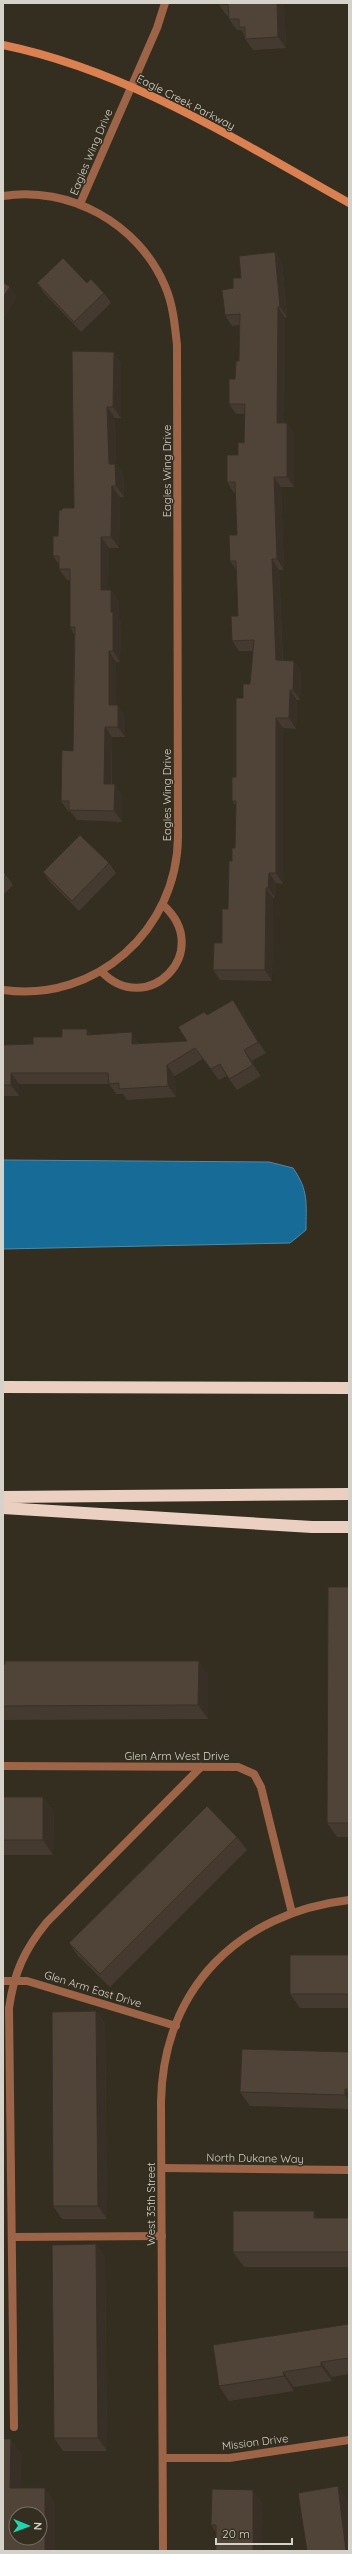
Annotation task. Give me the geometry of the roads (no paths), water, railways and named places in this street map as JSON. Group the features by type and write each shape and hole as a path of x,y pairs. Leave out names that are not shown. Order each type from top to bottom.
{"highway":[{"path":"3,1387 349,1388"},
{"path":"3,1497 349,1494"},
{"path":"3,1508 312,1527 349,1527"}],"street":[{"name":"Eagles Wing Drive","path":"3,990 26,992 62,987 85,980 126,954 149,927 163,905 172,884 178,849 178,345 173,310 166,286 147,255 122,229 103,215 80,204 157,28 164,3"},
{"name":"Eagle Creek Parkway","path":"3,45 51,56 131,87 182,110 349,203"},
{"path":"3,196 46,195 80,204"},
{"path":"101,971 116,983 135,988 150,986 167,977 179,962 182,933 176,919 163,905"},
{"name":"Glen Arm West Drive","path":"3,1766 238,1767 254,1774 261,1786 292,1913"},
{"path":"14,2428 9,2008 13,1981 36,1936 47,1922 201,1767"},
{"name":"West 35th Street","path":"163,2551 162,2084 168,2052 176,2026 196,1985 216,1960 242,1938 292,1913 313,1906 349,1900"},
{"name":"Glen Arm East Drive","path":"3,1981 27,1981 176,2026"},
{"name":"North Dukane Way","path":"162,2168 349,2170"},
{"path":"12,2237 162,2236"},
{"name":"Mission Drive","path":"163,2458 229,2458 349,2440"}],"water":[{"path":"3,1160 269,1162 293,1168 298,1176 306,1198 306,1230 290,1243 3,1249"}]}
